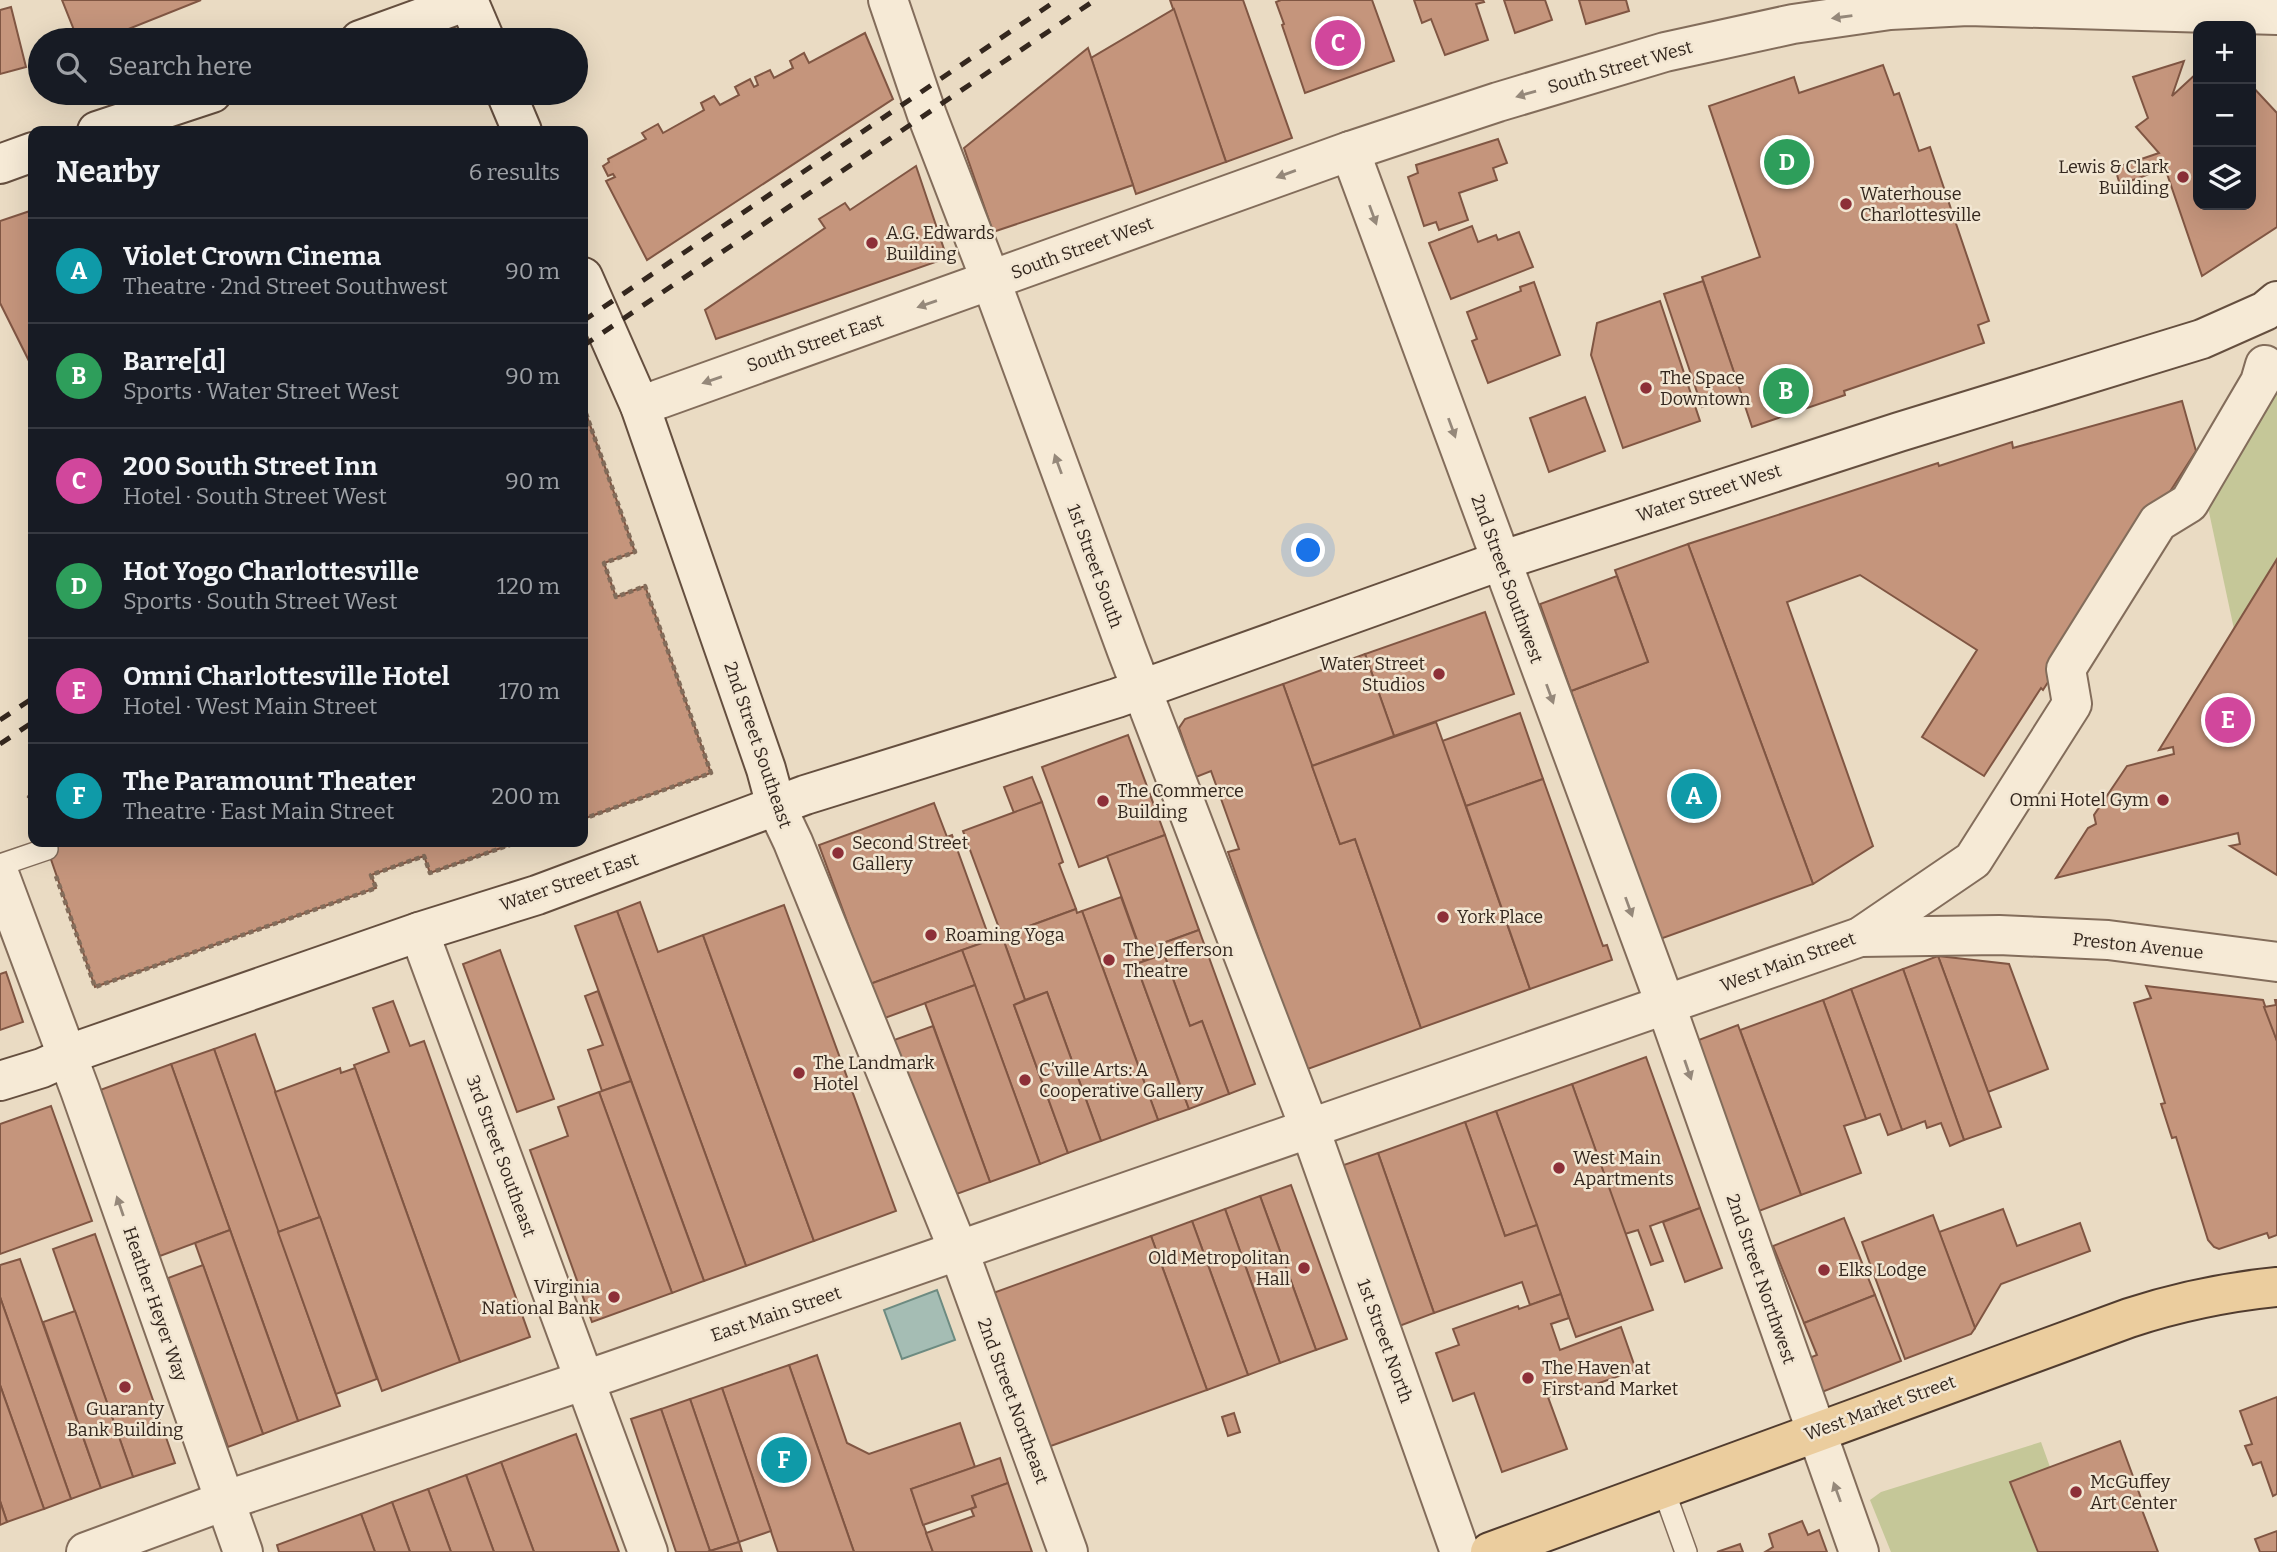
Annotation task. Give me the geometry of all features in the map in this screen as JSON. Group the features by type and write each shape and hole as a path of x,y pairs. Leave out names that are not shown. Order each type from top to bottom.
{"main road":[{"name":"West Market Street","path":"1490,1552 2150,1311 2194,1299 2277,1287"}],"street":[{"path":"392,28 468,0 480,28"},
{"name":"1st Street South","path":"888,0 927,115 1141,690 1310,1129"},
{"name":"South Street West","path":"991,281 1350,151 1498,102 1658,54 1793,24 1890,10 1968,6 2277,15"},
{"path":"112,126 176,105"},
{"path":"511,105 520,126"},
{"name":"2nd Street Southwest","path":"1350,151 1666,1006"},
{"path":"0,164 28,154"},
{"name":"South Street East","path":"640,406 991,281"},
{"name":"2nd Street Southeast","path":"588,288 640,406 766,769 776,806 958,1249"},
{"name":"Water Street West","path":"1141,690 1500,561 1899,432 2202,339 2266,311 2277,301"},
{"name":"West Main Street","path":"1310,1129 1860,937 1973,860 2072,704 2066,669 2158,522 2189,503 2260,382 2265,365"},
{"name":"Water Street East","path":"0,1081 419,932 537,895 842,783 1141,690"},
{"name":"Heather Heyer Way","path":"0,876 80,1090 222,1502"},
{"name":"3rd Street Southeast","path":"419,932 648,1552"},
{"name":"Preston Avenue","path":"1860,937 1999,935 2108,940 2277,962"},
{"name":"2nd Street Northwest","path":"1666,1006 1859,1552"},
{"name":"East Main Street","path":"86,1552 222,1502 585,1380 1310,1129"},
{"name":"1st Street North","path":"1310,1129 1460,1552"},
{"name":"2nd Street Northeast","path":"958,1249 1068,1552"},
{"path":"219,1552 223,1448"},
{"path":"183,1460 222,1502 252,1551"}],"lane":[{"path":"0,866 47,849"},
{"path":"1663,1488 1686,1552"}],"path":[{"path":"588,419 635,552 604,563 616,597 645,586 711,773 588,817"},
{"path":"47,849 95,987 376,888 371,875 424,856 430,873 504,847"}],"green space":[{"path":"2277,373 2277,559 2234,629 2203,484"},
{"path":"2041,1442 2050,1467 2010,1482 2037,1552 1891,1552 1870,1500 1881,1492"}],"shaded area":[{"path":"937,1290 955,1340 902,1359 884,1310"}],"building":[{"path":"62,0 201,0 131,28 73,28"},
{"path":"1170,0 1243,0 1292,138 1226,162"},
{"path":"1372,0 1394,61 1305,93 1276,2"},
{"path":"1414,0 1483,0 1484,2 1476,4 1488,40 1445,55 1431,19 1422,23"},
{"path":"1504,0 1545,0 1552,20 1515,33"},
{"path":"1579,0 1626,0 1629,11 1586,24"},
{"path":"11,7 26,67 0,74 0,10"},
{"path":"1174,9 1226,162 1136,194 1091,58"},
{"path":"865,33 893,99 647,260 606,181 615,177 613,174 608,176 603,166 609,162 608,159 646,139 642,133 658,124 663,133 704,110 701,103 714,96 720,105 739,95 735,87 750,79 754,87 758,85 755,77 770,70 774,78 793,68 790,61 804,53 809,63"},
{"path":"1088,48 1133,185 993,232 964,148"},
{"name":"Lewis & Clark Building","path":"2184,61 2172,96 2193,77 2193,210 2256,210 2256,90 2277,113 2277,227 2202,276 2165,168 2120,185 2115,168 2159,153 2136,127 2148,118 2133,77"},
{"name":"Waterhouse Charlottesville","path":"1883,65 1894,95 1899,93 1919,151 1930,147 1989,321 1978,325 1984,343 1844,391 1845,395 1752,427 1702,277 1760,257 1709,106 1794,77 1799,93"},
{"path":"1498,139 1507,163 1493,168 1497,180 1459,193 1468,220 1439,230 1436,222 1424,226 1408,177 1418,173 1416,165"},
{"name":"A.G. Edwards Building","path":"916,166 947,258 716,339 705,310 825,228 819,219 845,203 850,210"},
{"path":"28,212 28,359 0,303 0,221"},
{"path":"1472,226 1478,242 1496,235 1498,240 1519,232 1533,267 1451,299 1429,243"},
{"path":"1703,281 1741,393 1702,407 1664,294"},
{"path":"1534,282 1560,355 1488,383 1472,341 1477,339 1467,312 1521,291 1520,287"},
{"name":"The Space Downtown","path":"1660,301 1700,421 1623,448 1591,355 1597,323"},
{"path":"1585,397 1605,451 1549,472 1530,418"},
{"path":"2182,401 2196,451 2043,690 2041,688 1984,776 1922,737 1977,650 1860,575 1787,602 1873,846 1813,884 1688,544 1938,463 1939,466 2012,442 2013,448"},
{"path":"588,419 635,552 604,563 616,597 645,586 711,773 588,817"},
{"path":"1688,544 1813,884 1660,939 1571,691 1648,662 1615,570"},
{"path":"2277,559 2277,875 2230,846 2240,844 2238,833 2056,878 2088,828 2096,824 2094,815 2127,766 2174,754 2173,747 2159,750"},
{"path":"1617,576 1648,662 1571,691 1540,604"},
{"name":"Water Street Studios","path":"1485,612 1514,694 1394,736 1365,654"},
{"path":"1365,654 1394,736 1312,766 1283,684"},
{"path":"1283,684 1340,844 1355,839 1421,1028 1305,1070 1228,852 1239,849 1211,771 1196,777 1179,728 1185,719"},
{"path":"1520,713 1543,779 1466,806 1442,741"},
{"name":"York Place","path":"1436,722 1530,989 1421,1028 1355,839 1340,844 1312,766"},
{"name":"The Commerce Building","path":"1128,735 1165,835 1079,867 1042,767"},
{"path":"1032,777 1042,802 1014,813 1004,787"},
{"path":"1543,779 1603,946 1607,945 1612,960 1530,989 1466,806"},
{"path":"1042,802 1063,862 1059,864 1076,909 1002,936 963,831"},
{"path":"934,803 947,837 952,835 990,940 870,984 819,845"},
{"path":"1165,835 1199,930 1141,951 1107,856"},
{"path":"47,847 504,847 430,873 424,856 371,875 376,888 95,987"},
{"path":"1121,897 1144,961 1136,964 1189,1109 1158,1120 1082,911"},
{"path":"640,902 658,952 703,935 814,1241 746,1266 617,911"},
{"name":"The Landmark Hotel","path":"784,905 896,1211 814,1241 703,935"},
{"path":"1076,909 1077,913 1082,911 1158,1120 1101,1141 1047,992 1025,1000 1002,936"},
{"path":"617,911 746,1266 704,1281 575,926"},
{"path":"1199,930 1255,1084 1229,1094 1202,1021 1190,1026 1164,954 1144,961 1141,951"},
{"name":"C’ville Arts: A Cooperative Gallery","path":"1002,936 1025,1000 1014,1005 1068,1153 1040,1164 962,950"},
{"path":"500,950 554,1099 517,1112 463,964"},
{"path":"962,950 975,985 882,1019 870,984"},
{"path":"1164,954 1190,1026 1202,1021 1229,1094 1189,1109 1136,964"},
{"path":"1938,956 2009,964 2048,1069 1988,1092"},
{"path":"1938,956 2001,1127 1964,1140 1903,969"},
{"path":"1903,969 1964,1140 1950,1146 1941,1123 1927,1128 1925,1121 1902,1130 1851,989"},
{"path":"6,972 23,1022 0,1030 0,974"},
{"path":"975,985 1040,1164 990,1182 925,1003"},
{"path":"2146,986 2263,1000 2277,1041 2277,1235 2269,1238 2267,1233 2219,1249 2208,1240 2176,1137 2172,1138 2161,1104 2165,1103 2134,1003 2151,998"},
{"path":"1851,989 1902,1130 1888,1135 1880,1114 1866,1119 1823,1000"},
{"path":"598,991 631,1081 602,1091 588,1050 603,1045 585,996"},
{"path":"1047,992 1101,1141 1068,1153 1014,1005"},
{"path":"1823,1000 1866,1119 1844,1126 1861,1173 1801,1195 1740,1030"},
{"path":"2277,1000 2277,1041 2264,1007 2276,1005"},
{"path":"393,1001 410,1046 424,1041 530,1337 460,1362 354,1065 389,1052 373,1008"},
{"path":"1738,1025 1801,1195 1759,1211 1696,1041"},
{"path":"933,1026 990,1182 951,1196 894,1040"},
{"path":"255,1034 320,1217 278,1232 214,1049"},
{"path":"214,1049 340,1406 298,1421 171,1064"},
{"path":"1646,1057 1700,1208 1650,1226 1663,1261 1651,1265 1638,1230 1625,1234 1572,1084"},
{"path":"171,1064 230,1230 160,1256 100,1090"},
{"path":"340,1068 341,1073 355,1068 460,1362 382,1391 275,1092"},
{"path":"631,1081 704,1281 672,1293 599,1092"},
{"name":"West Main Apartments","path":"1572,1084 1653,1310 1576,1337 1496,1111"},
{"path":"599,1092 672,1293 592,1322 530,1150 568,1136 558,1107"},
{"path":"51,1106 92,1221 0,1254 0,1124"},
{"path":"1496,1111 1537,1225 1505,1236 1465,1122"},
{"path":"1465,1122 1505,1236 1537,1225 1561,1294 1530,1305 1522,1282 1434,1313 1378,1153"},
{"path":"1378,1153 1434,1313 1394,1328 1338,1167"},
{"name":"Old Metropolitan Hall","path":"1291,1185 1347,1339 1316,1350 1260,1196"},
{"path":"1260,1196 1316,1350 1280,1363 1225,1209"},
{"path":"1700,1208 1722,1268 1685,1282 1663,1222"},
{"path":"1225,1209 1280,1363 1248,1375 1192,1221"},
{"path":"2003,1209 2017,1246 2080,1223 2090,1251 2001,1284 1975,1328 1939,1232"},
{"path":"1933,1215 1975,1328 1971,1334 1905,1359 1862,1242"},
{"path":"320,1217 377,1379 336,1394 278,1232"},
{"name":"Elks Lodge","path":"1844,1218 1875,1295 1804,1323 1773,1246"},
{"path":"1192,1221 1248,1375 1207,1390 1151,1236"},
{"path":"230,1230 298,1421 263,1434 195,1243"},
{"name":"Guaranty Bank Building","path":"95,1234 175,1463 133,1477 53,1249"},
{"path":"1151,1236 1207,1390 1048,1447 993,1293"},
{"path":"20,1259 101,1488 71,1499 0,1297 0,1265"},
{"path":"203,1265 263,1434 228,1447 168,1278"},
{"name":"The Haven at First and Market","path":"1561,1294 1569,1318 1551,1324 1560,1350 1621,1327 1636,1370 1577,1391 1575,1387 1548,1397 1567,1449 1502,1472 1474,1393 1453,1401 1436,1353 1459,1345 1453,1329"},
{"path":"1875,1295 1901,1361 1822,1392 1809,1358 1817,1355 1804,1323"},
{"path":"0,1297 71,1499 44,1509 0,1385"},
{"path":"75,1311 133,1477 101,1488 43,1322"},
{"path":"817,1355 847,1443 869,1454 960,1423 975,1467 911,1489 933,1552 854,1552 789,1365"},
{"path":"789,1365 854,1552 778,1552 722,1388"},
{"path":"0,1385 44,1509 7,1522 0,1501"},
{"path":"722,1388 771,1531 739,1542 690,1399"},
{"path":"2277,1397 2277,1494 2273,1496 2261,1462 2253,1465 2245,1446 2252,1444 2240,1411"},
{"path":"690,1399 739,1542 710,1551 661,1409"},
{"path":"661,1409 710,1551 708,1552 676,1552 631,1419"},
{"path":"1234,1413 1240,1432 1228,1436 1222,1417"},
{"path":"576,1434 619,1552 534,1552 501,1462"},
{"name":"McGuffey Art Center","path":"2120,1441 2158,1552 2038,1552 2010,1482"},
{"path":"1000,1458 1008,1483 972,1496 976,1507 923,1525 911,1489"},
{"path":"501,1462 534,1552 494,1552 466,1475"},
{"path":"466,1475 494,1552 451,1552 428,1489"},
{"path":"1008,1483 1032,1552 933,1552 926,1533 974,1516 971,1509 976,1507 972,1496"},
{"path":"428,1489 451,1552 410,1552 392,1502"},
{"path":"0,1501 7,1522 0,1525"},
{"path":"392,1502 410,1552 375,1552 361,1514"},
{"path":"361,1514 375,1552 279,1552 277,1545"},
{"path":"1802,1521 1808,1535 1819,1530 1827,1552 1765,1552 1773,1547 1769,1534"},
{"path":"2277,1531 2277,1552 2260,1552 2255,1539"},
{"path":"739,1542 742,1552 708,1552 710,1551"},
{"path":"1740,1544 1743,1552 1717,1552"}],"railway":[{"path":"588,318 1057,0"},
{"path":"588,343 1095,0"},
{"path":"0,720 28,701"},
{"path":"0,744 28,725"}],"place":[{"name":"200 South Street Inn","path":"1338,43"},
{"name":"Hot Yogo Charlottesville","path":"1787,162"},
{"name":"Lewis & Clark Building","path":"2183,177"},
{"name":"Waterhouse Charlottesville","path":"1846,204"},
{"name":"A.G. Edwards Building","path":"872,243"},
{"name":"The Space Downtown","path":"1646,388"},
{"name":"Barre[d]","path":"1786,391"},
{"name":"Water Street Studios","path":"1439,674"},
{"name":"Omni Charlottesville Hotel","path":"2228,720"},
{"name":"Violet Crown Cinema","path":"1694,796"},
{"name":"Omni Hotel Gym","path":"2163,800"},
{"name":"The Commerce Building","path":"1103,801"},
{"name":"Second Street Gallery","path":"838,853"},
{"name":"York Place","path":"1443,917"},
{"name":"Roaming Yoga","path":"931,935"},
{"name":"The Jefferson Theatre","path":"1109,960"},
{"name":"The Landmark Hotel","path":"799,1073"},
{"name":"C’ville Arts: A Cooperative Gallery","path":"1025,1080"},
{"name":"West Main Apartments","path":"1559,1168"},
{"name":"Old Metropolitan Hall","path":"1304,1268"},
{"name":"Elks Lodge","path":"1824,1270"},
{"name":"Virginia National Bank","path":"614,1297"},
{"name":"The Haven at First and Market","path":"1528,1378"},
{"name":"Guaranty Bank Building","path":"125,1387"},
{"name":"The Paramount Theater","path":"784,1460"},
{"name":"McGuffey Art Center","path":"2076,1492"}]}
